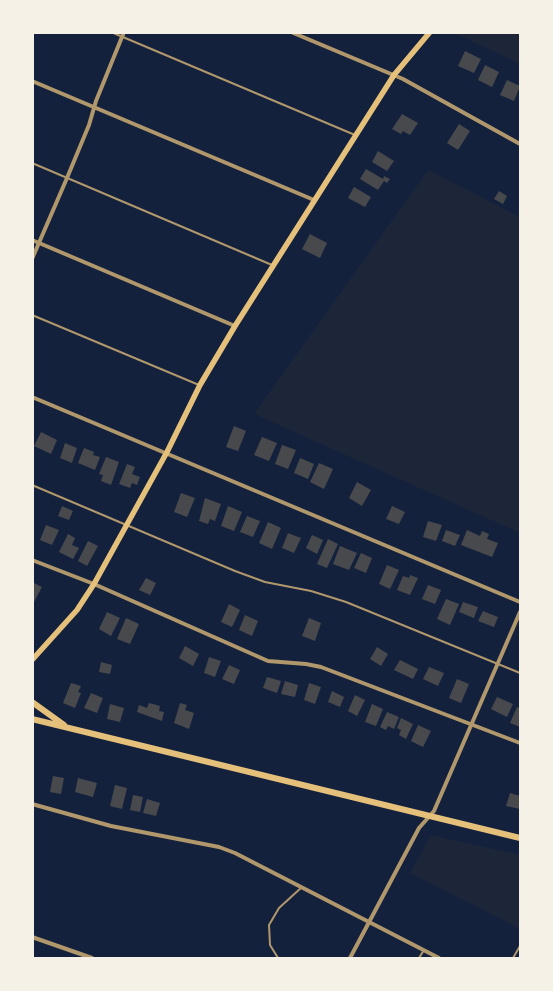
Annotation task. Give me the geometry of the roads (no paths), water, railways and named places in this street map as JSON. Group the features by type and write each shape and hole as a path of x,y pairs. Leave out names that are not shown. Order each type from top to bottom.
{"main road":[{"path":"32,660 77,610 94,584 128,526 200,386 235,326 394,75 430,32"},
{"path":"32,702 69,728"},
{"path":"32,720 520,838"}],"street":[{"path":"32,259 67,178 124,32"},
{"path":"291,32 394,75 520,144"},
{"path":"32,81 314,200"},
{"path":"32,240 235,326"},
{"path":"32,397 167,452 520,602"},
{"path":"32,560 94,584 268,661 321,667 520,743"},
{"path":"350,958 419,828 430,816 520,612"},
{"path":"32,804 111,826 235,853 439,958"},
{"path":"32,937 92,958"}],"lane":[{"path":"110,32 355,135"},
{"path":"32,163 273,265"},
{"path":"32,315 200,386"},
{"path":"32,485 265,582 311,591 346,602 520,673"},
{"path":"32,649 41,651"},
{"path":"278,958 270,944 269,925 279,908 302,887"},
{"path":"513,958 520,946"},
{"path":"419,958 424,950"}]}
